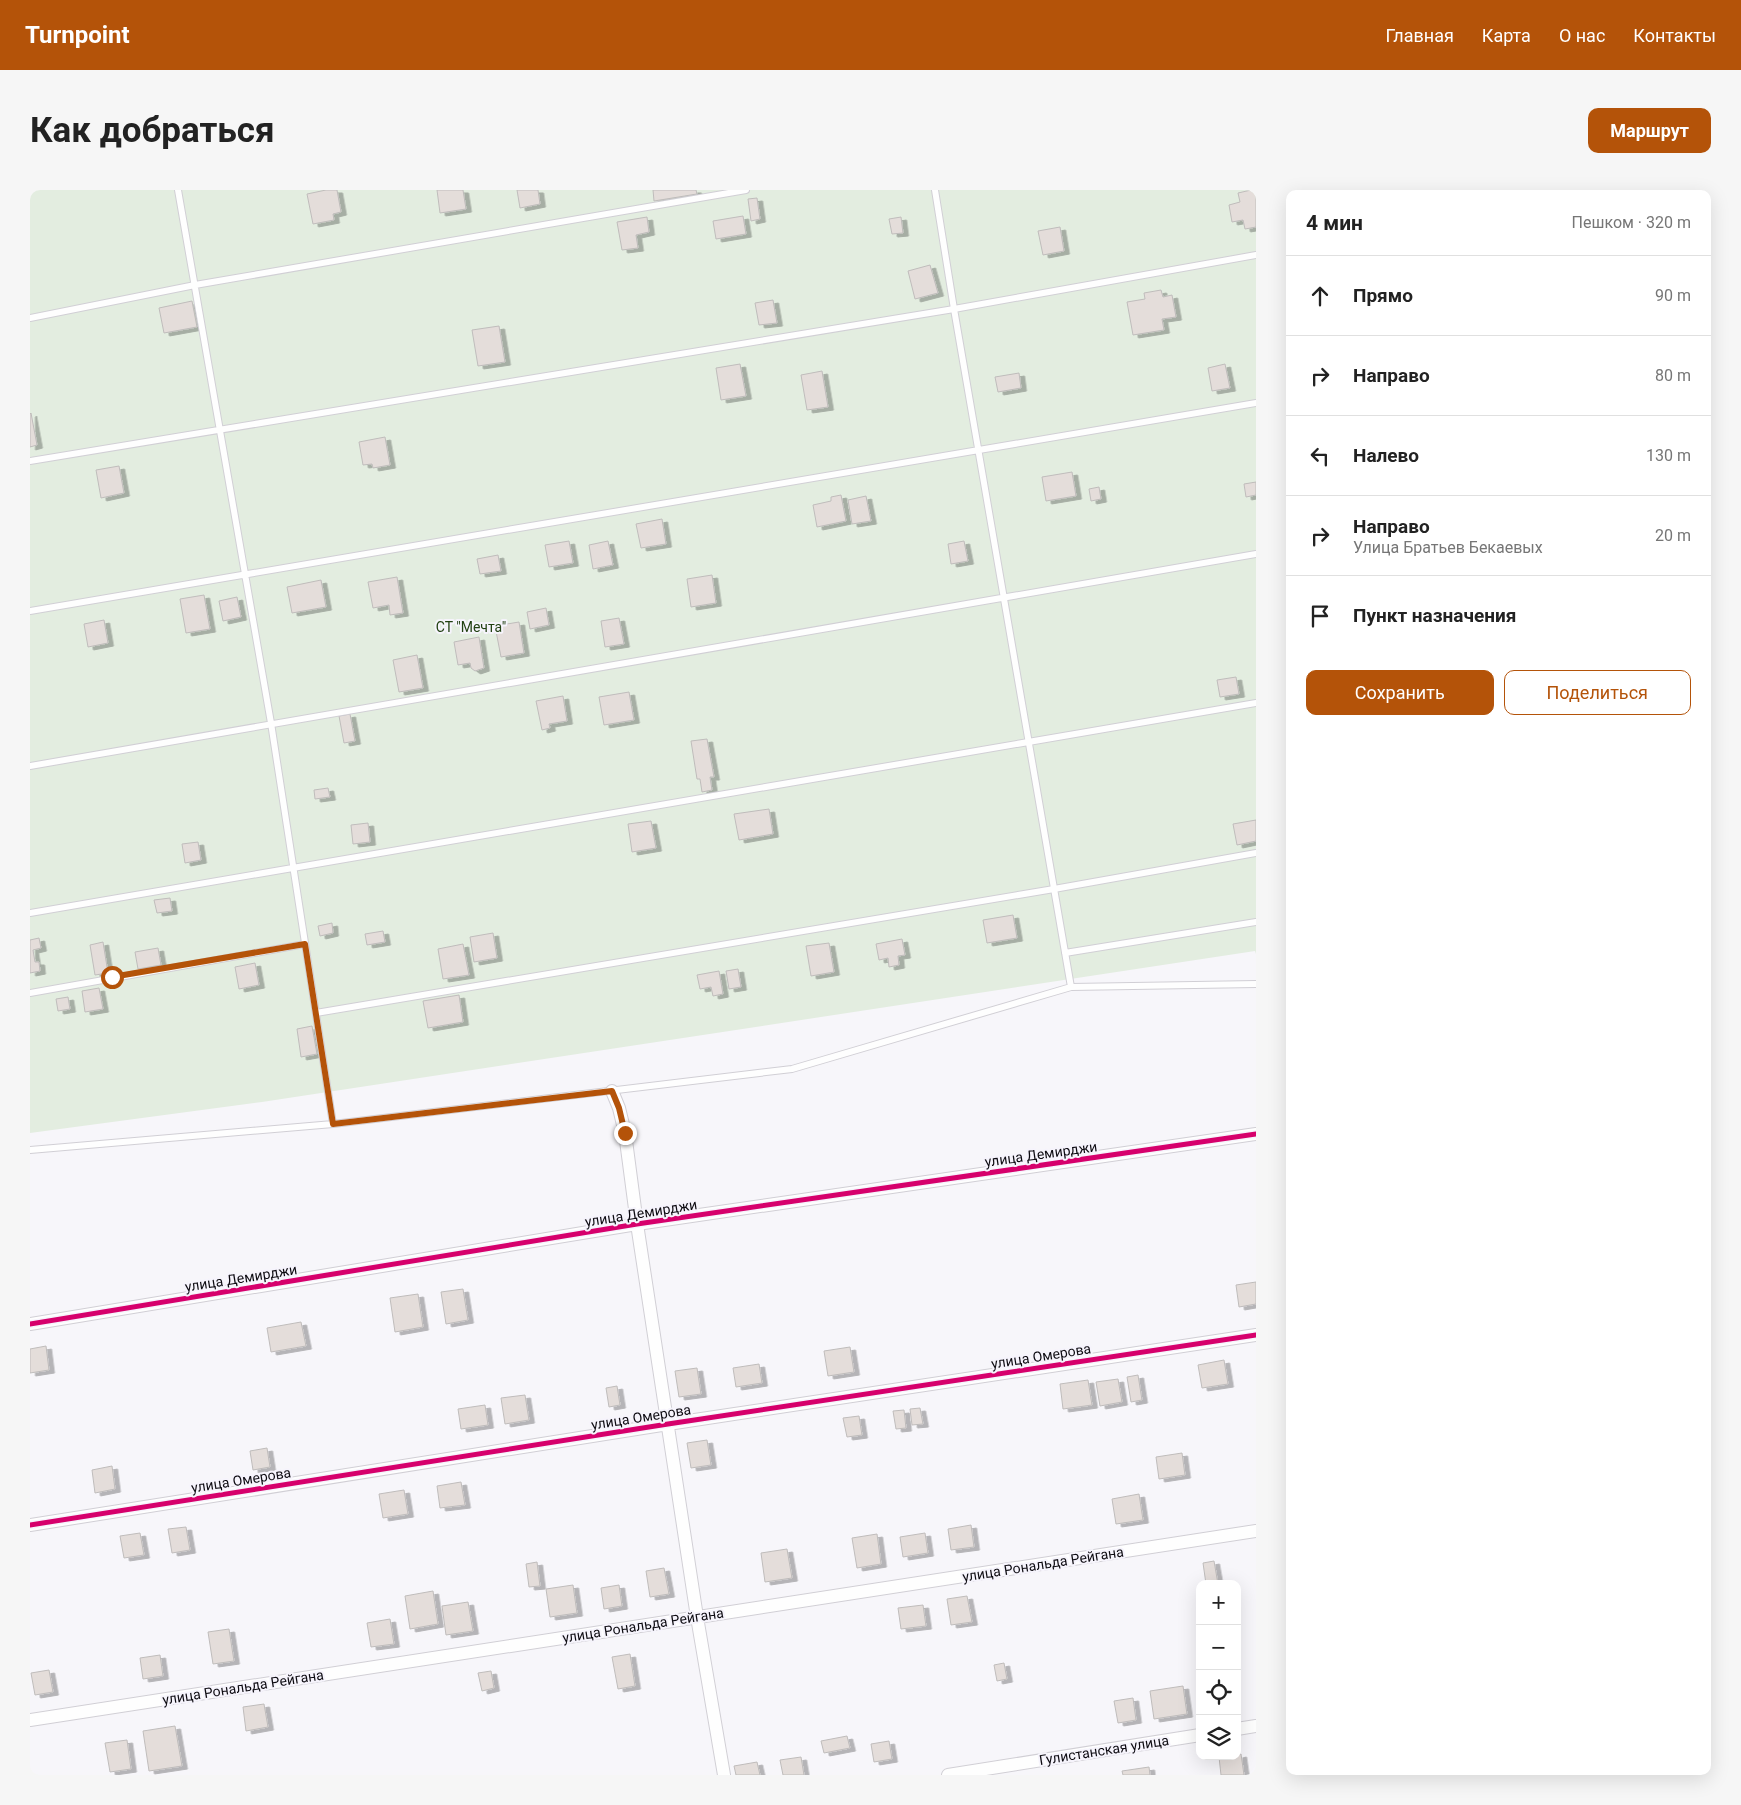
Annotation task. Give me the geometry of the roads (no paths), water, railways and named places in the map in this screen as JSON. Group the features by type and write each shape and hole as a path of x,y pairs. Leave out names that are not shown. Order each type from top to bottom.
{"street":[{"path":"612,1091 619,1108 625,1133 637,1224 697,1617 724,1775"},
{"name":"улица Демирджи","path":"30,1324 637,1224 1256,1134"},
{"name":"улица Омерова","path":"30,1525 668,1424 1256,1335"},
{"name":"улица Рональда Рейгана","path":"30,1720 1256,1531"},
{"path":"1241,1728 1256,1726"},
{"name":"Гулистанская улица","path":"948,1775 1196,1736"}],"lane":[{"path":"178,190 271,723 333,1124"},
{"path":"30,318 195,285 746,190"},
{"path":"935,190 1071,987"},
{"path":"30,461 954,309 1256,255"},
{"path":"30,611 1256,403"},
{"path":"30,766 1256,554"},
{"path":"30,913 1256,703"},
{"path":"316,1013 1054,889 1256,853"},
{"path":"1065,953 1256,922"},
{"path":"30,993 305,944"},
{"path":"30,1150 333,1124 792,1069 1071,987 1256,984"}],"park label":[{"name":"СТ \"Мечта\"","path":"471,627"}]}
